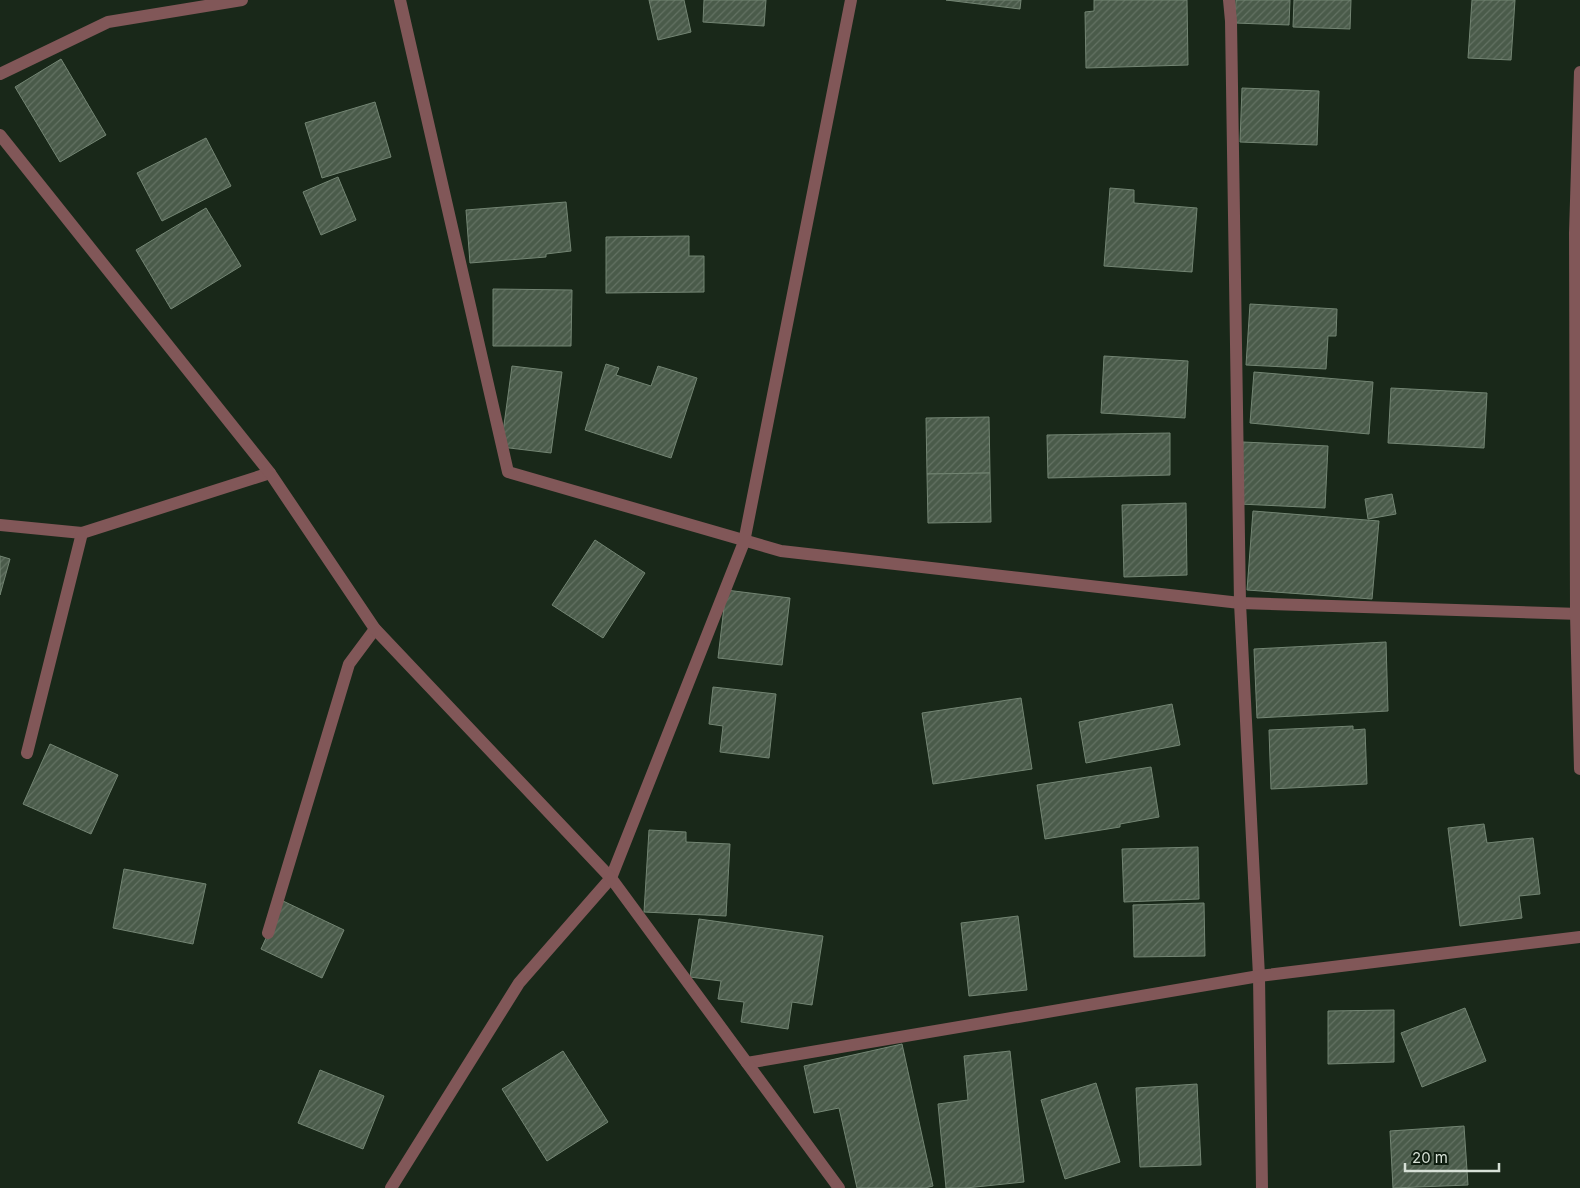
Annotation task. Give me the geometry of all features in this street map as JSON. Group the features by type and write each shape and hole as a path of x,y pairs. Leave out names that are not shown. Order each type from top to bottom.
{"street":[{"path":"0,74 108,22 242,0"},
{"path":"400,0 508,472 780,551 1240,603 1578,614"},
{"path":"391,1188 519,983 611,878 744,542 851,0"},
{"path":"1229,0 1232,21 1240,603 1259,976 1262,1188"},
{"path":"1580,72 1574,233 1580,770"},
{"path":"0,135 270,473 375,629 611,878 839,1188"},
{"path":"0,525 82,533 270,473"},
{"path":"27,753 82,533"},
{"path":"268,933 349,664 375,629"},
{"path":"747,1063 1259,976 1580,937"}],"building":[{"path":"649,0 684,0 691,32 658,40"},
{"path":"704,0 766,0 764,26 703,22"},
{"path":"946,0 1021,0 1020,9"},
{"path":"1094,0 1187,0 1188,65 1086,68 1085,12 1094,11"},
{"path":"1236,0 1290,0 1289,25 1235,23"},
{"path":"1294,0 1351,0 1350,29 1293,27"},
{"path":"1472,0 1515,0 1511,60 1468,58"},
{"path":"61,59 106,135 60,162 15,87"},
{"path":"1242,88 1319,91 1317,145 1240,142"},
{"path":"375,102 391,157 322,178 305,123"},
{"path":"206,138 231,186 162,221 137,173"},
{"path":"338,177 356,220 321,235 303,192"},
{"path":"1110,188 1134,190 1134,203 1197,208 1192,272 1104,266"},
{"path":"566,202 571,251 546,254 546,257 470,263 466,210"},
{"path":"206,208 241,266 171,309 136,250"},
{"path":"689,236 689,256 704,256 704,292 606,293 606,237"},
{"path":"493,289 572,290 571,346 493,346"},
{"path":"1250,304 1337,309 1336,336 1328,336 1326,369 1246,365"},
{"path":"1104,356 1188,361 1185,418 1101,413"},
{"path":"606,364 619,368 616,375 651,386 658,366 697,378 671,458 585,430"},
{"path":"512,366 562,372 551,453 501,447"},
{"path":"1254,372 1373,382 1369,434 1250,423"},
{"path":"1391,388 1487,393 1484,448 1388,443"},
{"path":"989,417 990,473 927,474 926,418"},
{"path":"1170,433 1170,475 1048,478 1047,435"},
{"path":"1243,442 1328,446 1325,508 1239,504"},
{"path":"990,473 991,522 928,523 927,474"},
{"path":"1392,494 1396,514 1368,519 1365,499"},
{"path":"1186,503 1187,575 1124,577 1122,505"},
{"path":"1253,511 1379,521 1372,599 1247,590"},
{"path":"595,540 645,573 603,638 552,605"},
{"path":"0,556 10,559 0,595"},
{"path":"726,590 790,598 782,665 718,658"},
{"path":"1386,642 1388,711 1257,718 1254,649"},
{"path":"713,687 776,694 769,758 720,752 723,726 709,724"},
{"path":"1021,698 1032,769 933,784 922,713"},
{"path":"1172,704 1180,745 1086,763 1079,722"},
{"path":"1353,726 1353,730 1365,729 1367,784 1271,789 1269,730"},
{"path":"50,744 118,775 91,834 23,804"},
{"path":"1151,767 1159,817 1120,824 1120,827 1045,839 1037,785"},
{"path":"1484,824 1487,843 1533,838 1540,894 1519,896 1522,918 1460,926 1448,828"},
{"path":"649,830 686,832 686,842 730,844 726,916 644,912"},
{"path":"1198,847 1199,899 1124,902 1122,849"},
{"path":"124,869 206,884 193,944 113,928"},
{"path":"283,901 344,930 322,978 261,949"},
{"path":"1204,903 1205,956 1134,957 1133,905"},
{"path":"1018,916 1027,990 969,996 961,923"},
{"path":"699,919 823,936 812,1005 792,1002 788,1029 741,1022 744,1002 718,999 721,981 690,977"},
{"path":"1465,1008 1486,1061 1422,1087 1401,1033"},
{"path":"1394,1010 1394,1062 1328,1064 1328,1011"},
{"path":"902,1044 933,1186 925,1188 857,1188 839,1108 814,1113 804,1066"},
{"path":"563,1051 608,1122 547,1161 502,1089"},
{"path":"1010,1051 1024,1182 966,1188 946,1188 938,1104 968,1100 964,1056"},
{"path":"320,1070 384,1096 363,1149 298,1123"},
{"path":"1096,1083 1120,1162 1065,1179 1041,1100"},
{"path":"1197,1084 1201,1165 1140,1167 1136,1088"},
{"path":"1464,1126 1468,1185 1393,1188 1390,1131"}]}
